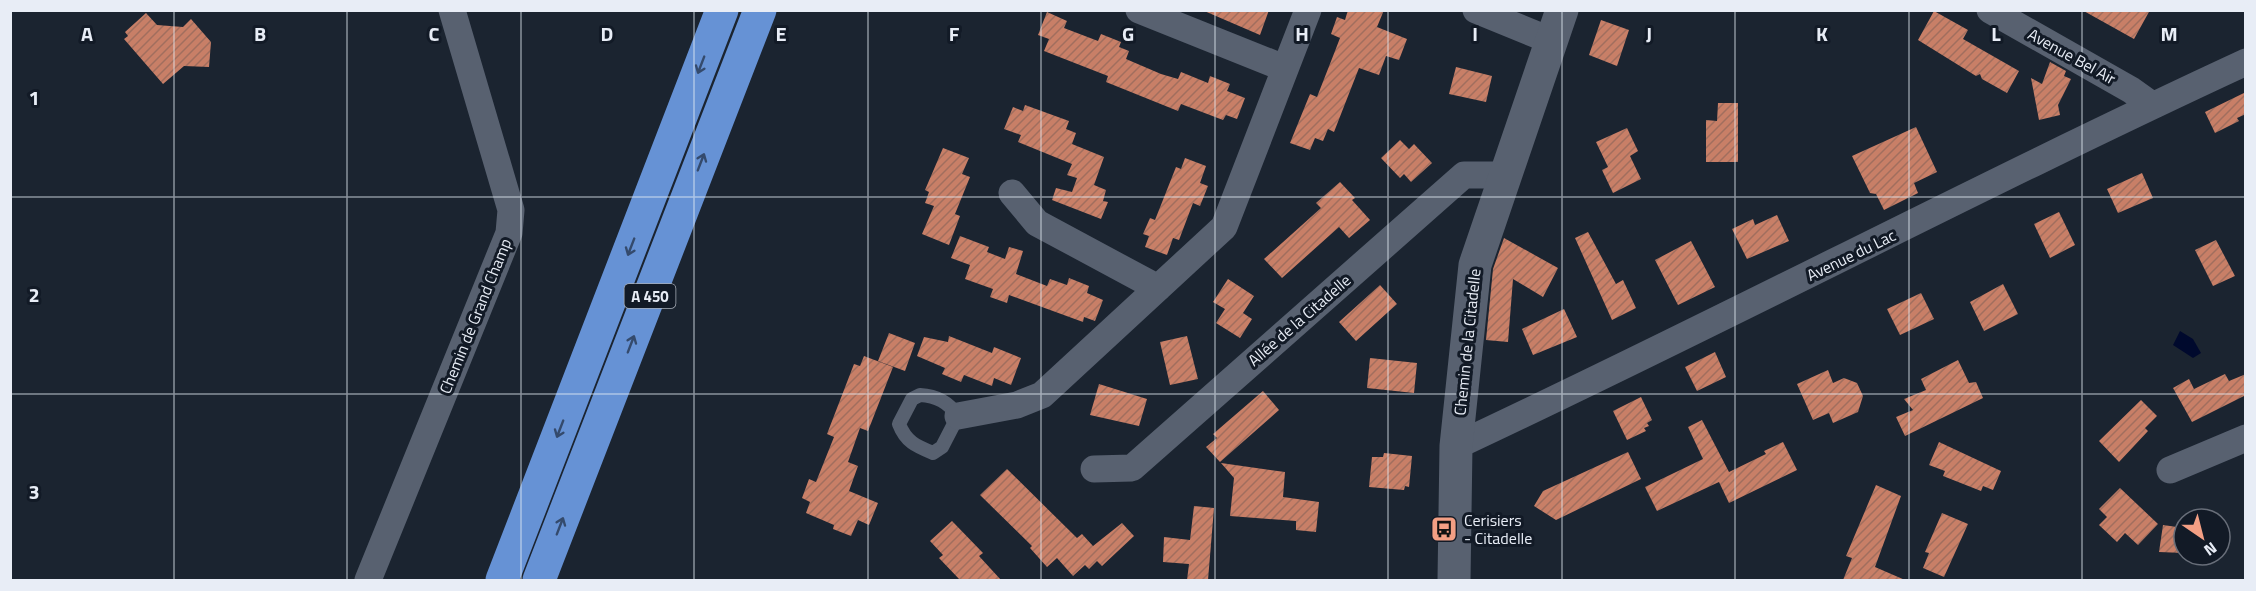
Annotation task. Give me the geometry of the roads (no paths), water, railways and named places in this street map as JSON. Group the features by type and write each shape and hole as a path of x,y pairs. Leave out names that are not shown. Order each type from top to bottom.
{"highway":[{"name":"A 450","path":"502,580 722,10"},
{"name":"A 450","path":"539,580 760,10"}],"street":[{"name":"Chemin de Grand Champ","path":"368,580 509,233 510,210 452,10"},
{"path":"1139,10 1284,68"},
{"path":"958,416 1017,405 1042,395 1224,226 1308,10"},
{"path":"1476,10 1552,41"},
{"name":"Chemin de la Citadelle","path":"1454,580 1456,446 1475,265 1562,10"},
{"name":"Avenue Bel Air","path":"1990,10 2131,90 2152,105"},
{"name":"Avenue du Lac","path":"1456,446 1709,326 2152,105 2246,62"},
{"name":"Allée de la Citadelle","path":"1094,469 1132,468 1464,175 1506,175"},
{"path":"1012,193 1037,223 1158,288"},
{"path":"2169,470 2246,438"}],"lane":[{"path":"920,395 932,396 949,404 958,416 942,447 933,453 910,443 903,435 899,424 912,399 920,395"}],"water":[{"path":"2180,331 2193,339 2201,353 2193,358 2173,345"}],"place":[{"name":"Cerisiers - Citadelle","path":"1444,529"}]}
